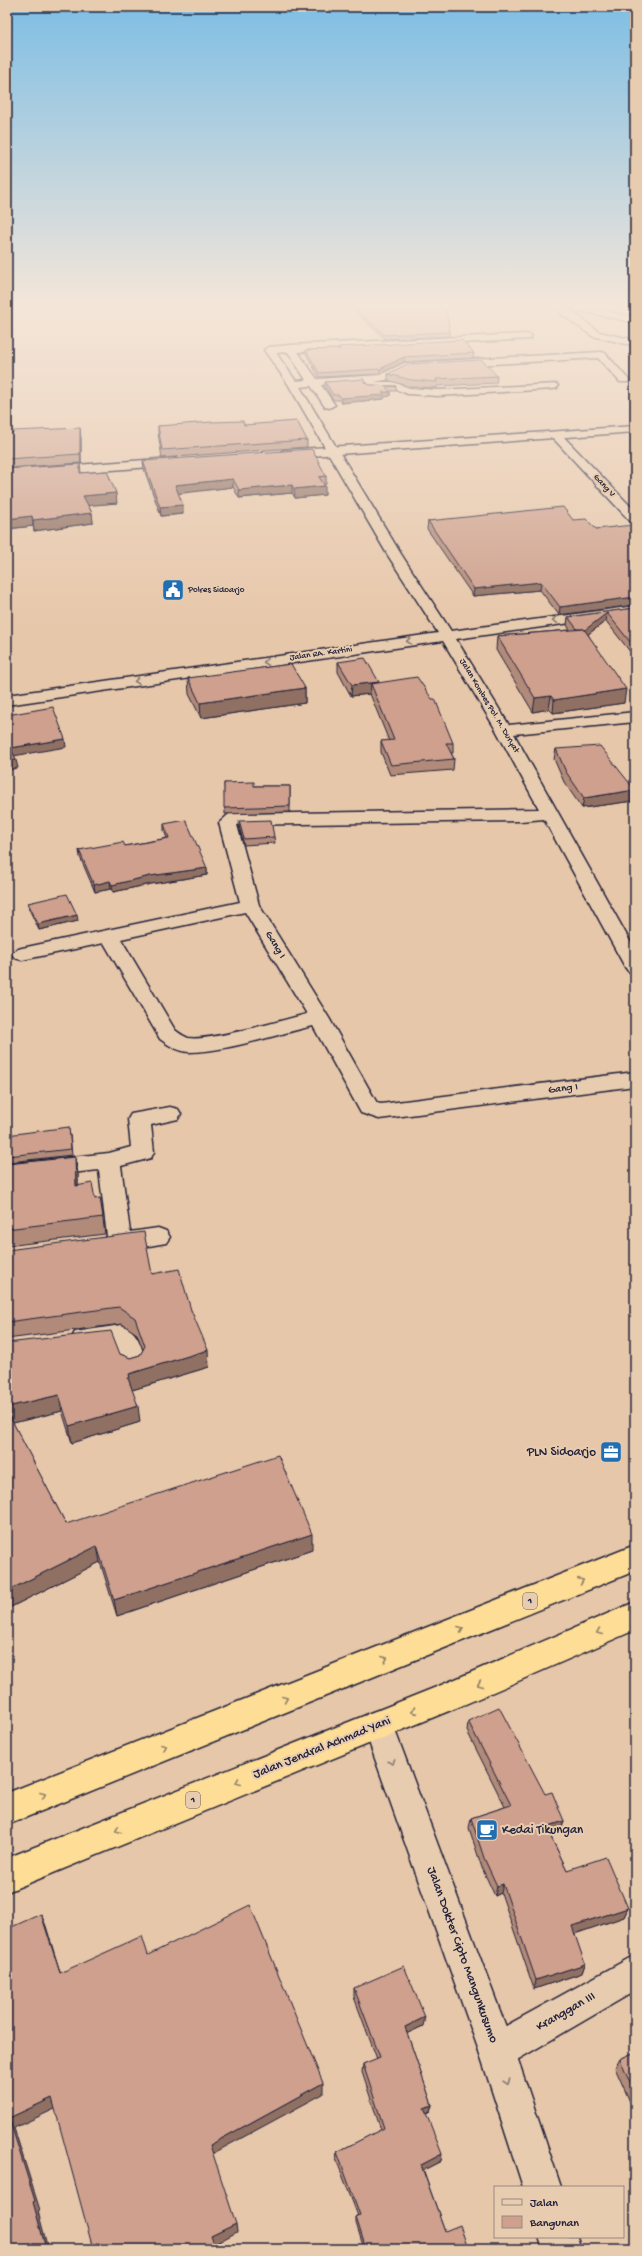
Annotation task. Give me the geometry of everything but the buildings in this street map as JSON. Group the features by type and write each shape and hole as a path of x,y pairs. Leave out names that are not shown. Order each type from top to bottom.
{"highway":[{"name":"1","path":"7,1809 635,1558"},
{"name":"Jalan Jendral Achmad Yani","path":"7,1875 378,1725 635,1616"}],"street":[{"name":"Jalan Kombes Pol. M. Duryat","path":"310,412 334,450 394,554 447,636 504,730 635,967"},
{"path":"272,455 635,429"},
{"name":"Gang V","path":"556,435 635,518"},
{"path":"7,474 186,462"},
{"name":"Jalan RA. Kartini","path":"7,700 635,610"},
{"path":"504,730 635,717"},
{"name":"Gang I","path":"550,813 521,816 235,818 228,822 250,905 320,1018 369,1108 379,1112 635,1079"},
{"path":"22,954 250,905"},
{"path":"110,936 166,1034 176,1041 189,1045 217,1042 320,1018"},
{"path":"7,1172 109,1162 149,1153 139,1119 170,1114"},
{"path":"109,1162 109,1244 158,1237"},
{"path":"60,1343 121,1335 126,1339 133,1363"},
{"name":"Jalan Dokter Cipto Mangunkusumo","path":"378,1725 497,2051 542,2186"},
{"name":"Kranggan III","path":"497,2051 635,1972"},
{"path":"558,2238 562,2249"}],"place":[{"name":"Polres Sidoarjo","path":"173,590"},
{"name":"PLN Sidoarjo","path":"611,1452"},
{"name":"Kedai Tikungan","path":"487,1830"}]}
